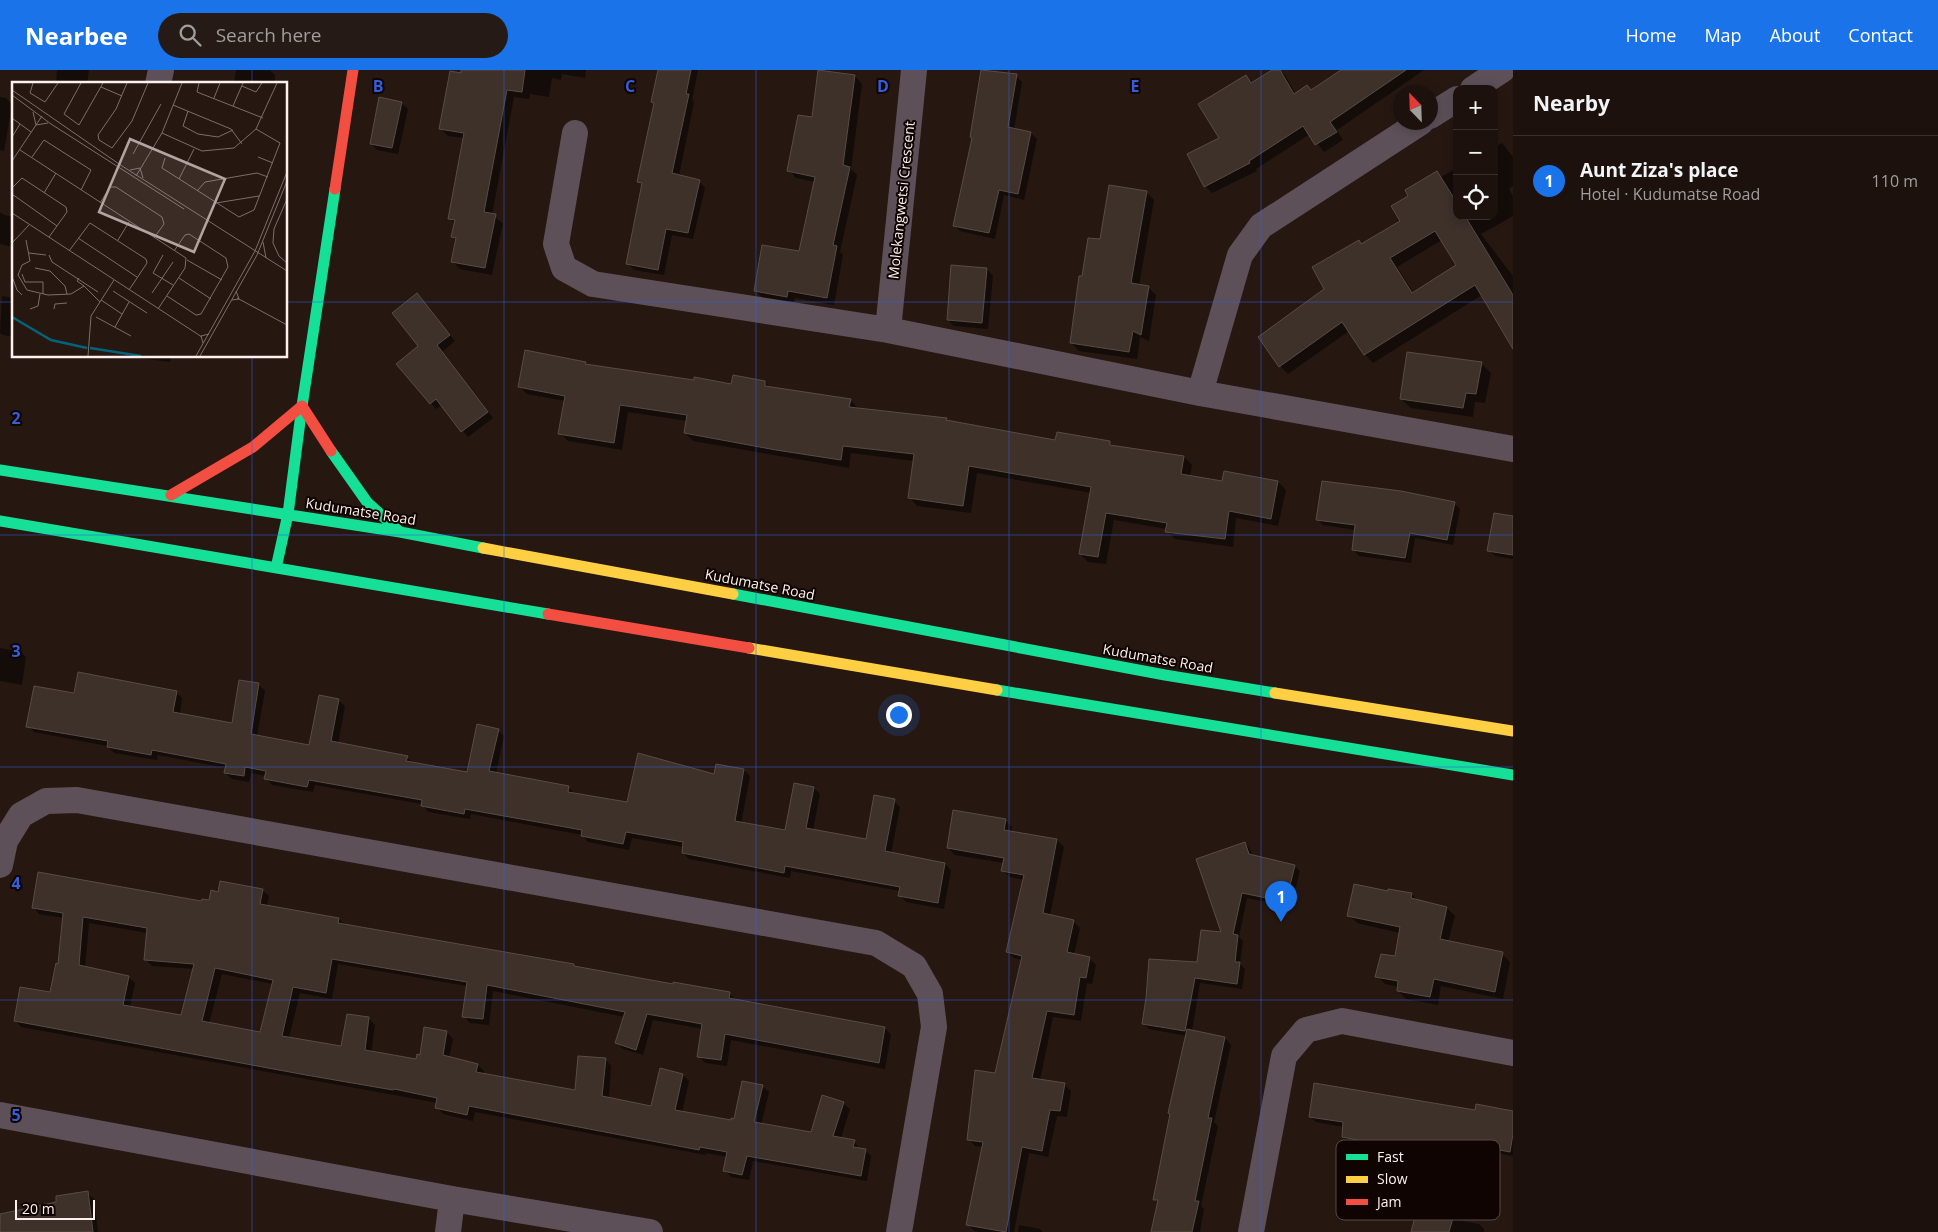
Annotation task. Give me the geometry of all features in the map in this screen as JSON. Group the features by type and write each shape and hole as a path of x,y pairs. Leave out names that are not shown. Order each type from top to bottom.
{"main road":[{"path":"276,568 288,514 302,406 354,70"},
{"path":"171,496 253,447 302,406"},
{"path":"302,406 324,442 367,502 400,532"},
{"name":"Kudumatse Road","path":"0,470 400,532 1165,675 1513,731"},
{"path":"0,521 1141,715 1513,775"}],"street":[{"name":"Molekangwetsi Crescent","path":"888,330 914,70"},
{"path":"1479,85 1502,70"},
{"path":"1438,111 1453,102"},
{"path":"1200,393 1240,255 1261,226 1409,130"},
{"path":"575,133 556,244 564,268 593,284 888,330 1200,393 1513,449"},
{"path":"0,865 4,841 21,814 46,801 77,800 876,943 914,966 930,994 934,1028 899,1232"},
{"path":"1251,1232 1284,1056 1306,1030 1342,1021 1513,1053"},
{"path":"0,1115 452,1199 650,1232"},
{"path":"448,1232 452,1199"}],"building":[{"path":"461,70 525,70 522,92 507,90 484,212 496,214 485,268 451,262 456,238 451,237 455,220 448,219 464,133 439,129 450,71 461,73"},
{"path":"658,70 691,70 686,94 689,94 672,173 700,180 688,233 666,229 658,270 626,264 642,183 637,182 654,103 651,102"},
{"path":"818,70 855,75 843,165 850,167 833,245 837,246 827,298 788,291 787,297 754,291 762,245 799,251 815,177 787,171 798,115 812,117"},
{"path":"981,70 1017,74 1008,127 1031,132 1018,194 999,190 989,233 953,226 972,138 970,137"},
{"path":"1272,70 1280,70 1294,94 1307,85 1311,90 1341,70 1406,70 1330,122 1337,132 1315,145 1303,126 1249,161 1250,163 1204,187 1187,154 1219,138 1198,104 1246,75 1251,83"},
{"path":"379,97 402,102 392,148 370,144"},
{"path":"1437,171 1453,197 1453,220 1467,220 1513,295 1513,349 1475,285 1364,355 1342,322 1279,367 1258,337 1324,289 1312,267 1359,240 1361,244 1400,221 1391,206 1408,196 1405,190","holes":["1435,231 1456,265 1412,293 1390,258"]},
{"path":"1109,185 1147,191 1131,283 1149,286 1141,335 1133,331 1129,352 1070,343 1079,276 1082,276 1088,238 1100,239"},
{"path":"951,265 987,268 982,323 947,320"},
{"path":"417,293 450,335 437,345 488,412 461,432 436,399 430,404 396,364 418,346 392,313"},
{"path":"525,350 586,362 585,364 694,380 694,377 731,384 733,375 765,381 765,386 851,399 849,407 947,418 946,420 1055,440 1057,432 1110,441 1110,445 1184,456 1181,474 1222,481 1224,471 1278,481 1271,519 1229,511 1225,539 1165,532 1167,523 1106,513 1098,557 1079,554 1091,487 969,466 963,506 908,498 914,454 843,446 841,460 776,450 684,433 687,415 620,405 614,443 558,434 565,396 518,387"},
{"path":"1407,352 1482,362 1476,394 1466,393 1463,408 1400,399"},
{"path":"1322,481 1401,491 1455,502 1447,540 1410,533 1405,558 1352,550 1355,525 1316,520"},
{"path":"1494,513 1513,516 1513,555 1487,551"},
{"path":"78,672 177,691 173,712 232,723 239,680 259,683 251,734 309,745 319,695 339,699 331,741 408,756 406,761 467,772 477,724 499,729 489,771 569,786 568,792 627,802 638,753 714,774 716,764 744,769 735,821 785,830 794,783 814,787 806,828 866,839 874,795 895,799 885,851 945,863 938,903 898,896 900,887 785,866 784,873 682,853 683,842 626,832 623,844 581,836 582,830 465,809 464,814 421,806 422,800 309,780 307,787 264,779 266,771 245,767 244,776 224,773 226,764 152,750 151,755 107,747 108,741 26,727 34,686 74,693"},
{"path":"953,810 1006,819 1004,830 1057,839 1043,913 1074,920 1067,952 1090,957 1086,978 1080,977 1074,1015 1047,1011 1032,1078 1065,1083 1060,1111 1050,1110 1042,1151 1022,1147 1006,1232 966,1225 983,1142 967,1140 975,1070 995,1073 1022,956 1006,952 1024,875 1001,871 1004,858 947,848"},
{"path":"1245,842 1249,854 1295,865 1286,902 1242,893 1233,934 1238,935 1235,962 1240,962 1237,984 1195,978 1185,1031 1142,1024 1149,959 1197,962 1201,930 1221,932 1196,859"},
{"path":"38,872 201,901 202,899 209,900 211,890 218,892 220,881 263,889 260,904 339,918 338,923 574,964 574,966 673,984 673,982 730,992 729,998 885,1027 879,1063 725,1034 721,1060 697,1057 702,1024 647,1014 636,1050 615,1043 625,1012 487,985 483,1019 462,1017 467,982 332,959 326,993 293,987 282,1036 341,1046 347,1014 369,1017 365,1050 416,1059 417,1054 420,1055 424,1027 447,1031 443,1055 478,1064 476,1072 575,1090 578,1056 606,1058 602,1096 651,1106 660,1068 683,1074 675,1110 731,1120 731,1118 734,1119 742,1081 763,1085 754,1122 811,1132 822,1095 844,1102 833,1136 855,1140 853,1147 866,1149 861,1176 747,1156 742,1175 723,1171 727,1152 700,1147 699,1150 469,1106 467,1115 435,1108 437,1098 394,1089 306,1075 14,1021 20,987 50,992 56,963 58,964 63,913 32,908","holes":["83,917 147,928 144,960 194,964 181,1015 123,1005 129,976 79,965","215,968 273,980 260,1032 202,1021"]},
{"path":"1354,884 1388,891 1388,889 1412,893 1411,898 1447,907 1440,939 1503,952 1495,992 1434,979 1430,997 1397,991 1398,981 1375,977 1381,954 1395,956 1400,927 1347,916"},
{"path":"1187,1029 1225,1037 1208,1118 1212,1118 1195,1201 1199,1201 1192,1232 1151,1232 1158,1200 1153,1200 1170,1114 1168,1113"},
{"path":"1314,1083 1475,1110 1476,1104 1513,1111 1513,1134 1510,1152 1500,1150 1500,1140 1357,1140 1342,1137 1343,1122 1309,1117"},
{"path":"88,1191 93,1232 0,1232 0,1214 56,1202 56,1196"},
{"path":"1414,1220 1452,1220 1449,1232 1411,1232"}],"traffic: fast":[{"path":"276,568 288,514 302,406 335,189"},
{"path":"331,451 367,502 400,532"},
{"path":"0,470 400,532 483,548"},
{"path":"0,521 548,614"},
{"path":"733,594 1165,675 1275,693"},
{"path":"997,690 1513,775"}],"traffic: slow":[{"path":"483,548 733,594"},
{"path":"749,648 997,690"},
{"path":"1275,693 1513,731"}],"traffic: jam":[{"path":"335,189 353,70"},
{"path":"171,495 253,447 302,406 331,451"},
{"path":"548,614 749,648"}],"place":[{"name":"Aunt Ziza's place","path":"1281,922"}]}
